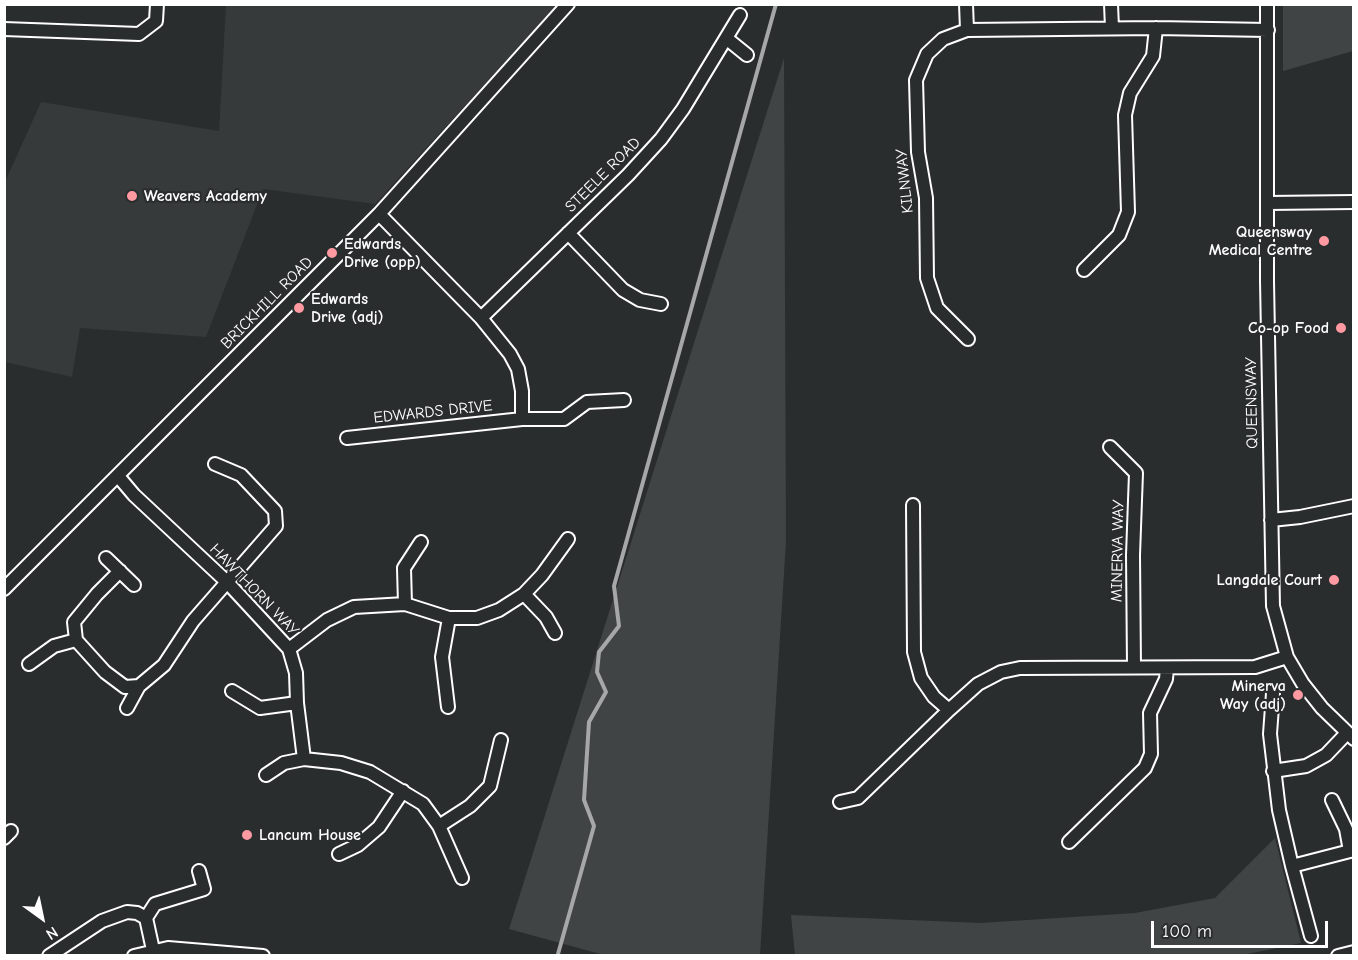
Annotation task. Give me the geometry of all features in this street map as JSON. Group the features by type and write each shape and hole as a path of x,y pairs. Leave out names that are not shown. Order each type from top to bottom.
{"street":[{"path":"4,29 139,34 156,21 157,4"},
{"name":"BRICKHILL ROAD","path":"4,589 379,214 568,4"},
{"path":"966,4 967,30"},
{"path":"1111,4 1112,28"},
{"name":"QUEENSWAY","path":"1267,4 1273,606 1287,657 1322,708 1350,736"},
{"name":"STEELE ROAD","path":"481,318 628,176 661,139 683,109 740,15"},
{"name":"KILNWAY","path":"968,339 937,308 927,278 926,198 918,152 916,80 927,54 943,39 967,30 1112,28 1268,30"},
{"path":"1084,270 1119,234 1128,212 1125,115 1130,93 1153,56 1156,28"},
{"path":"726,38 747,55"},
{"path":"1268,203 1353,202"},
{"path":"379,214 481,318 510,354 518,369 522,390 522,419"},
{"path":"568,233 623,290 640,300 661,304"},
{"name":"EDWARDS DRIVE","path":"347,438 522,419 564,419 587,402 624,400"},
{"name":"MINERVA WAY","path":"1110,447 1136,473 1133,555 1134,667"},
{"path":"127,708 139,686 164,665 193,621 276,526 275,511 241,475 215,464"},
{"name":"HAWTHORN WAY","path":"118,476 134,495 227,582 289,649 296,673 304,759"},
{"path":"913,505 914,652 921,678 934,697 949,710"},
{"path":"1271,520 1300,517 1353,506"},
{"path":"289,649 327,620 354,607 405,604 449,618 477,618 499,610 524,594 542,575 568,539"},
{"path":"405,604 404,568 421,542"},
{"path":"106,558 134,585"},
{"path":"120,571 74,622 76,640 105,672 125,687 139,686"},
{"path":"524,594 546,617 555,633"},
{"path":"448,707 442,657 449,618"},
{"path":"29,664 54,646 76,640"},
{"path":"840,802 858,798 978,684 1001,672 1020,668 1256,667 1287,657"},
{"path":"1070,842 1145,768 1151,754 1150,713 1166,679 1167,668"},
{"path":"232,692 260,708 297,703"},
{"path":"1273,693 1270,734 1279,810 1311,936"},
{"path":"1273,771 1306,766 1326,755 1350,736"},
{"path":"439,826 470,806 490,786 501,740"},
{"path":"266,775 284,763 304,759 341,763 370,772 423,804 439,826 462,878"},
{"path":"339,854 358,845 379,828 403,791"},
{"path":"1292,866 1352,851 1346,829 1332,800"},
{"path":"153,950 146,918 155,904 204,889 199,871"},
{"path":"49,956 114,916 127,912 137,913 146,918"},
{"path":"134,956 153,950 263,956"},
{"path":"1338,956 1353,951"}],"shaded area":[{"name":"Weavers Academy","path":"226,5 557,5 375,204 263,189 206,337 80,328 72,377 5,362 5,182 41,102 219,131"},
{"path":"1283,5 1353,5 1353,51 1283,71"},
{"path":"784,58 786,541 760,955 604,955 509,929"},
{"path":"1275,838 1301,943 1238,956 795,955 791,915 981,923 1135,913 1215,898"}],"waterway":[{"path":"558,954 594,826 584,800 589,722 606,692 597,672 599,652 619,626 614,586 776,4"}],"place":[{"name":"Weavers Academy","path":"132,196"},
{"name":"Queensway Medical Centre","path":"1324,241"},
{"name":"Edwards Drive (opp)","path":"332,253"},
{"name":"Edwards Drive (adj)","path":"299,308"},
{"name":"Co-op Food","path":"1341,328"},
{"name":"Langdale Court","path":"1334,580"},
{"name":"Minerva Way (adj)","path":"1298,695"},
{"name":"Lancum House","path":"247,835"}]}
